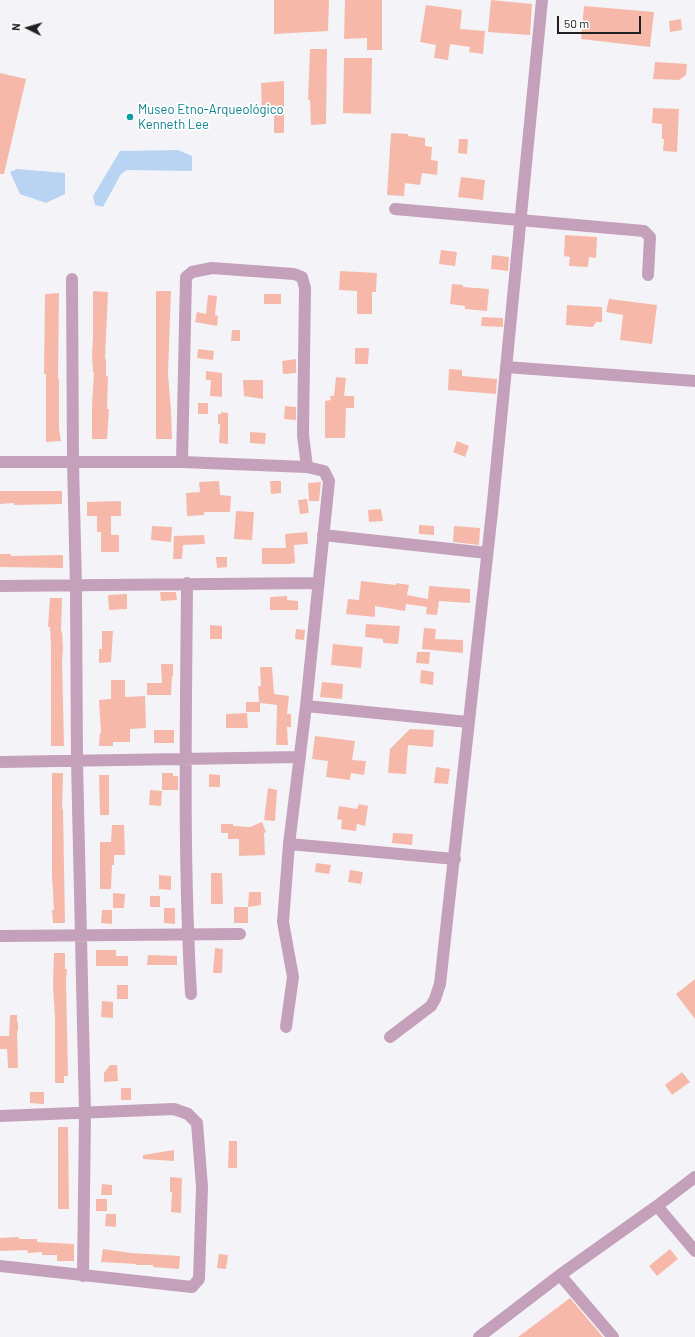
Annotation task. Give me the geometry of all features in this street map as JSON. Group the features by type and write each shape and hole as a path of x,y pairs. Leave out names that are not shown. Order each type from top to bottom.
{"street":[{"path":"390,1036 431,1006 440,984 487,553 542,0"},
{"path":"395,209 644,231 650,237 648,275"},
{"path":"182,462 186,277 192,272 212,268 294,274 302,277 305,288 303,435 307,467"},
{"path":"72,279 72,462 76,586 77,762 85,1113 83,1276"},
{"path":"506,367 695,381"},
{"path":"0,462 182,462 307,467 324,471 329,481 306,706 289,844 283,922 294,977 286,1027"},
{"path":"323,535 487,553"},
{"path":"0,586 318,583"},
{"path":"187,584 186,760 188,935 192,994"},
{"path":"306,706 468,722"},
{"path":"0,762 77,762 300,757"},
{"path":"289,844 454,859"},
{"path":"0,936 240,934"},
{"path":"0,1116 174,1109 188,1114 197,1123 202,1187 199,1278 192,1287 0,1266"},
{"path":"479,1337 560,1274 657,1206 695,1177"},
{"path":"657,1206 695,1251"},
{"path":"560,1274 613,1337"}],"water":[{"path":"178,150 192,156 192,171 127,170 121,174 103,207 95,205 93,196 120,151"},
{"path":"17,169 65,173 65,194 46,203 20,194 10,172"}],"building":[{"path":"274,0 329,0 328,31 274,34"},
{"path":"345,0 382,0 382,50 367,50 367,38 344,39"},
{"path":"491,0 532,4 530,35 488,32"},
{"path":"426,5 462,10 460,29 485,31 483,54 469,52 470,47 450,44 448,60 434,58 436,45 420,42"},
{"path":"584,6 654,12 650,47 581,39"},
{"path":"681,19 682,30 670,32 669,21"},
{"path":"310,49 327,49 326,124 311,125 310,100 308,100"},
{"path":"344,58 372,58 371,114 343,113"},
{"path":"655,62 687,64 686,75 679,80 653,79"},
{"path":"0,73 26,79 4,174 0,174"},
{"path":"284,81 284,133 274,133 274,111 262,112 261,83"},
{"path":"653,108 679,109 677,152 663,151 664,139 662,139 662,124 652,123"},
{"path":"391,133 408,134 408,136 425,138 425,146 432,147 431,160 438,161 437,175 422,173 420,185 405,183 404,196 387,195"},
{"path":"459,139 468,139 467,154 458,153"},
{"path":"461,177 485,180 483,200 458,197"},
{"path":"565,235 597,237 596,258 589,257 588,267 569,266 570,257 564,256"},
{"path":"441,250 457,252 455,266 439,264"},
{"path":"492,255 509,257 508,271 491,269"},
{"path":"340,271 377,273 376,292 372,292 372,314 357,314 357,291 339,290"},
{"path":"452,284 463,285 463,287 489,289 487,311 465,309 465,306 450,304"},
{"path":"93,291 108,292 105,359 106,376 108,376 107,409 109,409 107,439 92,439 94,372 92,355"},
{"path":"156,291 171,291 168,374 172,439 156,439"},
{"path":"59,293 58,379 59,429 61,441 46,442 46,374 44,374 45,294"},
{"path":"264,294 281,294 281,304 264,304"},
{"path":"208,295 217,296 215,315 218,316 217,326 195,322 197,312 206,314"},
{"path":"609,299 657,305 652,344 620,340 623,315 606,312"},
{"path":"567,305 602,307 602,322 596,322 593,327 566,325"},
{"path":"482,317 503,318 503,327 481,326"},
{"path":"232,330 240,330 240,341 231,341"},
{"path":"355,348 369,348 368,364 355,364"},
{"path":"198,349 214,351 213,360 197,358"},
{"path":"296,359 296,373 283,374 282,361"},
{"path":"449,369 462,370 462,376 497,379 496,394 448,390"},
{"path":"206,371 222,373 222,397 210,396 211,380 206,380"},
{"path":"336,377 346,378 344,396 354,396 354,408 346,408 345,438 325,438 325,401 331,400 330,396 334,396"},
{"path":"243,380 263,380 263,399 244,396"},
{"path":"198,403 208,403 208,414 198,414"},
{"path":"285,406 296,407 296,420 284,419"},
{"path":"221,412 228,413 228,444 219,443 220,424 218,424 218,414 221,414"},
{"path":"250,432 266,433 265,444 250,443"},
{"path":"457,441 469,446 465,457 453,452"},
{"path":"219,481 220,495 231,496 230,512 204,512 204,515 187,516 186,493 200,492 199,482"},
{"path":"270,481 281,481 281,493 271,494"},
{"path":"321,482 319,501 309,501 308,483"},
{"path":"0,491 62,491 62,504 0,504"},
{"path":"307,499 309,513 300,514 298,500"},
{"path":"121,501 121,516 111,516 111,535 119,535 119,552 101,552 101,532 97,532 97,516 87,516 87,502"},
{"path":"381,509 383,521 369,522 368,510"},
{"path":"236,511 254,512 252,540 234,539"},
{"path":"419,525 434,526 434,535 419,534"},
{"path":"152,526 172,527 171,542 151,540"},
{"path":"454,526 480,528 479,545 453,542"},
{"path":"307,532 308,544 294,545 295,563 262,564 262,548 286,548 285,534"},
{"path":"204,535 205,544 183,545 182,559 173,559 174,536"},
{"path":"0,554 11,554 11,556 63,555 63,568 0,567"},
{"path":"216,557 227,557 227,567 217,568"},
{"path":"361,581 409,585 407,595 428,599 429,586 470,589 470,603 439,601 437,615 426,614 427,607 406,604 405,611 375,606 375,617 346,614 348,599 359,600"},
{"path":"160,592 176,592 177,600 161,601"},
{"path":"127,594 127,609 109,610 108,595"},
{"path":"287,596 287,600 298,601 298,610 270,610 270,597"},
{"path":"50,598 62,598 61,631 63,649 64,746 51,746 51,645 50,627 48,627"},
{"path":"366,624 400,626 398,644 383,643 383,639 365,637"},
{"path":"210,625 222,626 222,639 210,639"},
{"path":"424,628 436,629 435,639 463,640 463,653 422,649"},
{"path":"296,629 305,630 304,640 295,639"},
{"path":"102,631 113,631 111,662 99,663 99,649 102,649"},
{"path":"333,644 363,647 361,668 331,665"},
{"path":"417,652 430,652 429,664 416,663"},
{"path":"161,664 173,664 171,695 147,695 147,683 162,683"},
{"path":"260,667 272,667 274,694 289,696 287,714 291,714 291,727 287,727 288,745 276,745 277,705 260,703 260,712 246,712 246,702 259,702 258,686 261,686"},
{"path":"421,670 434,672 433,685 420,683"},
{"path":"111,680 125,680 125,697 145,696 146,728 130,729 130,742 113,742 113,746 99,746 100,732 101,733 99,700 111,699"},
{"path":"322,682 343,684 342,699 320,697"},
{"path":"247,713 248,728 226,728 226,714"},
{"path":"410,729 434,730 433,747 408,745 406,774 388,773 390,749"},
{"path":"154,730 174,730 174,743 154,743"},
{"path":"315,736 355,741 352,760 366,761 364,775 351,773 350,780 326,777 328,761 312,759"},
{"path":"436,767 450,769 448,784 434,783"},
{"path":"52,773 63,773 62,809 65,923 53,923"},
{"path":"162,773 173,773 173,776 178,776 178,790 162,790"},
{"path":"209,774 220,775 220,787 209,787"},
{"path":"99,775 109,775 109,815 100,815"},
{"path":"268,788 277,790 275,821 264,820"},
{"path":"150,790 162,791 161,806 149,805"},
{"path":"359,804 368,806 365,826 357,824 356,831 341,829 342,820 337,819 339,806 357,809"},
{"path":"262,822 266,832 264,833 265,855 239,856 239,839 228,839 228,833 221,833 221,824 233,824 233,826 250,827"},
{"path":"112,825 124,825 125,855 114,855 111,889 100,889 100,842 111,842"},
{"path":"393,833 413,834 412,845 392,843"},
{"path":"316,863 331,865 329,874 315,872"},
{"path":"350,870 363,872 361,884 348,882"},
{"path":"211,873 222,873 223,904 211,904"},
{"path":"159,875 171,876 171,890 159,889"},
{"path":"249,892 261,892 261,905 248,907"},
{"path":"113,893 125,894 124,908 113,908"},
{"path":"150,896 160,896 160,907 150,907"},
{"path":"234,907 248,907 248,923 234,923"},
{"path":"164,908 175,908 175,924 164,923"},
{"path":"102,910 112,910 112,924 101,923"},
{"path":"215,948 223,949 222,973 213,973"},
{"path":"96,950 116,950 116,956 128,956 128,966 96,966"},
{"path":"54,953 65,953 65,969 67,969 68,1076 64,1076 64,1083 55,1083 55,1018 53,986"},
{"path":"148,955 177,956 177,965 147,965"},
{"path":"695,979 695,1019 676,994"},
{"path":"117,985 128,985 128,999 117,999"},
{"path":"102,1001 113,1002 113,1018 101,1017"},
{"path":"10,1015 17,1015 18,1068 8,1068 7,1049 0,1049 0,1036 9,1036"},
{"path":"110,1065 117,1065 118,1081 104,1082 104,1073"},
{"path":"682,1072 690,1082 672,1095 665,1085"},
{"path":"121,1088 131,1088 131,1100 121,1100"},
{"path":"30,1092 44,1092 44,1104 30,1103"},
{"path":"58,1127 68,1127 69,1209 58,1209"},
{"path":"229,1141 237,1141 237,1168 228,1168"},
{"path":"174,1150 174,1161 143,1159 143,1155"},
{"path":"170,1177 182,1178 181,1213 171,1212 172,1192 170,1192"},
{"path":"102,1184 112,1185 112,1195 101,1195"},
{"path":"96,1199 107,1199 107,1211 96,1211"},
{"path":"106,1214 116,1214 116,1227 105,1226"},
{"path":"19,1237 19,1239 37,1239 37,1242 74,1244 74,1261 57,1261 57,1255 42,1255 42,1252 28,1253 27,1250 0,1251 0,1238"},
{"path":"103,1249 131,1253 180,1256 179,1269 153,1267 153,1265 101,1262"},
{"path":"670,1249 678,1259 657,1276 649,1266"},
{"path":"219,1254 228,1255 226,1269 217,1268"},
{"path":"570,1298 603,1337 518,1337"}],"place":[{"name":"Museo Etno-Arqueológico Kenneth Lee","path":"130,117"}]}
